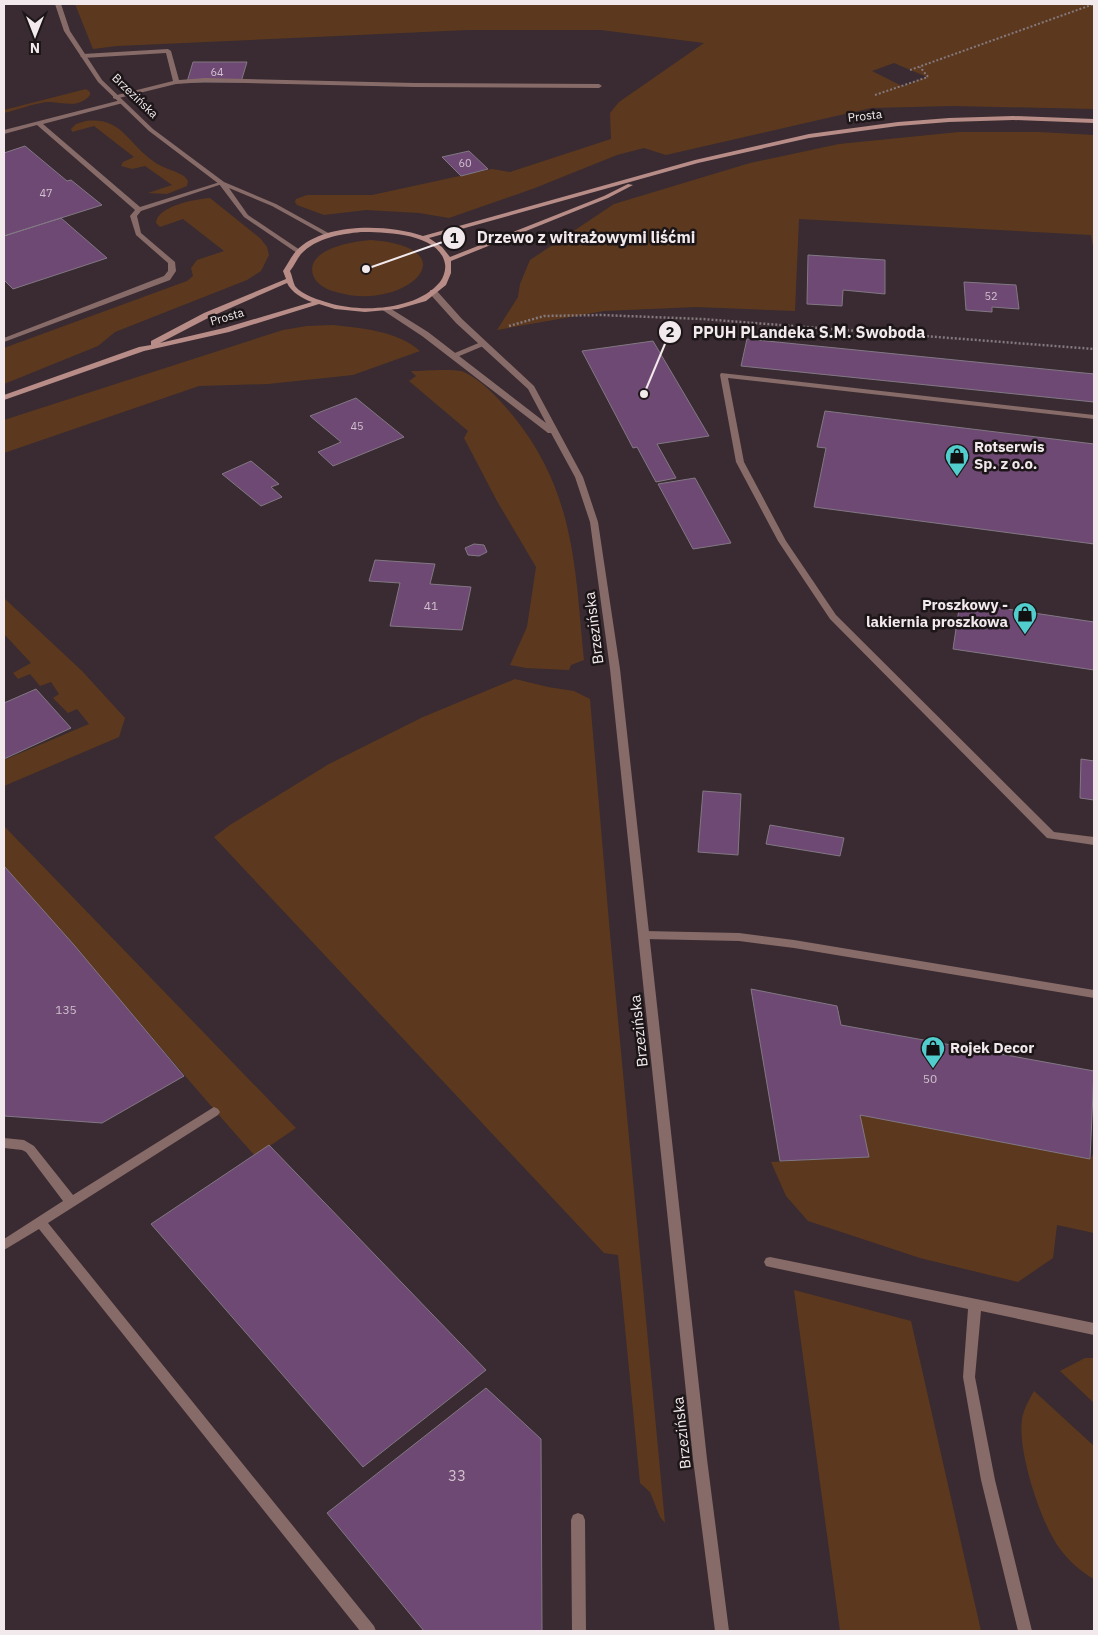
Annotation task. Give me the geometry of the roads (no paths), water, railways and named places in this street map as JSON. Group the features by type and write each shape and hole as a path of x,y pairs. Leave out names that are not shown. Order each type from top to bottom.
{"main road":[{"name":"Prosta","path":"422,238 595,189 754,147 809,136 866,128 983,119 1094,121"},
{"name":"Prosta","path":"448,260 606,197 644,177"},
{"path":"376,230 398,231 422,238 436,246 448,260 449,268 447,277 433,292 412,303 385,309 349,310 316,303 299,293 289,280 290,263 299,252 307,246 330,236 355,231 376,230"},
{"name":"Prosta","path":"142,349 207,315 289,280"},
{"name":"Prosta","path":"4,398 142,349 226,330 316,303"}],"street":[{"name":"Brzezińska","path":"58,4 67,31 100,81 151,130 222,183 274,205 330,236"},
{"path":"83,56 168,51 176,82"},
{"path":"115,97 176,82 205,80 415,85 599,86"},
{"path":"4,132 121,102"},
{"path":"38,123 139,210"},
{"name":"Brzezińska","path":"222,183 246,216 299,252"},
{"path":"4,340 167,278 172,271 171,262 138,234 133,216 139,210 222,183"},
{"name":"Brzezińska","path":"433,292 459,321 531,388 579,477 590,506 598,537 644,935 700,1460 722,1631"},
{"name":"Brzezińska","path":"385,309 454,355 556,435"},
{"path":"454,355 484,344"},
{"path":"1094,417 724,375 740,462 782,541 833,618 1051,835 1094,840"},
{"path":"644,935 739,938 794,944 1094,994"},
{"path":"4,1245 214,1112"},
{"path":"4,1143 24,1145 30,1149 71,1202"},
{"path":"40,1222 369,1631"},
{"path":"770,1262 1094,1329"},
{"path":"975,1304 970,1377 988,1480 1025,1631"},
{"path":"578,1520 579,1631"}],"place":[{"name":"Drzewo z witrażowymi liśćmi","path":"366,269"},
{"name":"PPUH PLandeka S.M. Swoboda","path":"644,394"},
{"name":"Rotserwis Sp. z o.o.","path":"957,477"},
{"name":"Proszkowy - lakiernia proszkowa","path":"1025,635"},
{"name":"Rojek Decor","path":"933,1069"}]}
